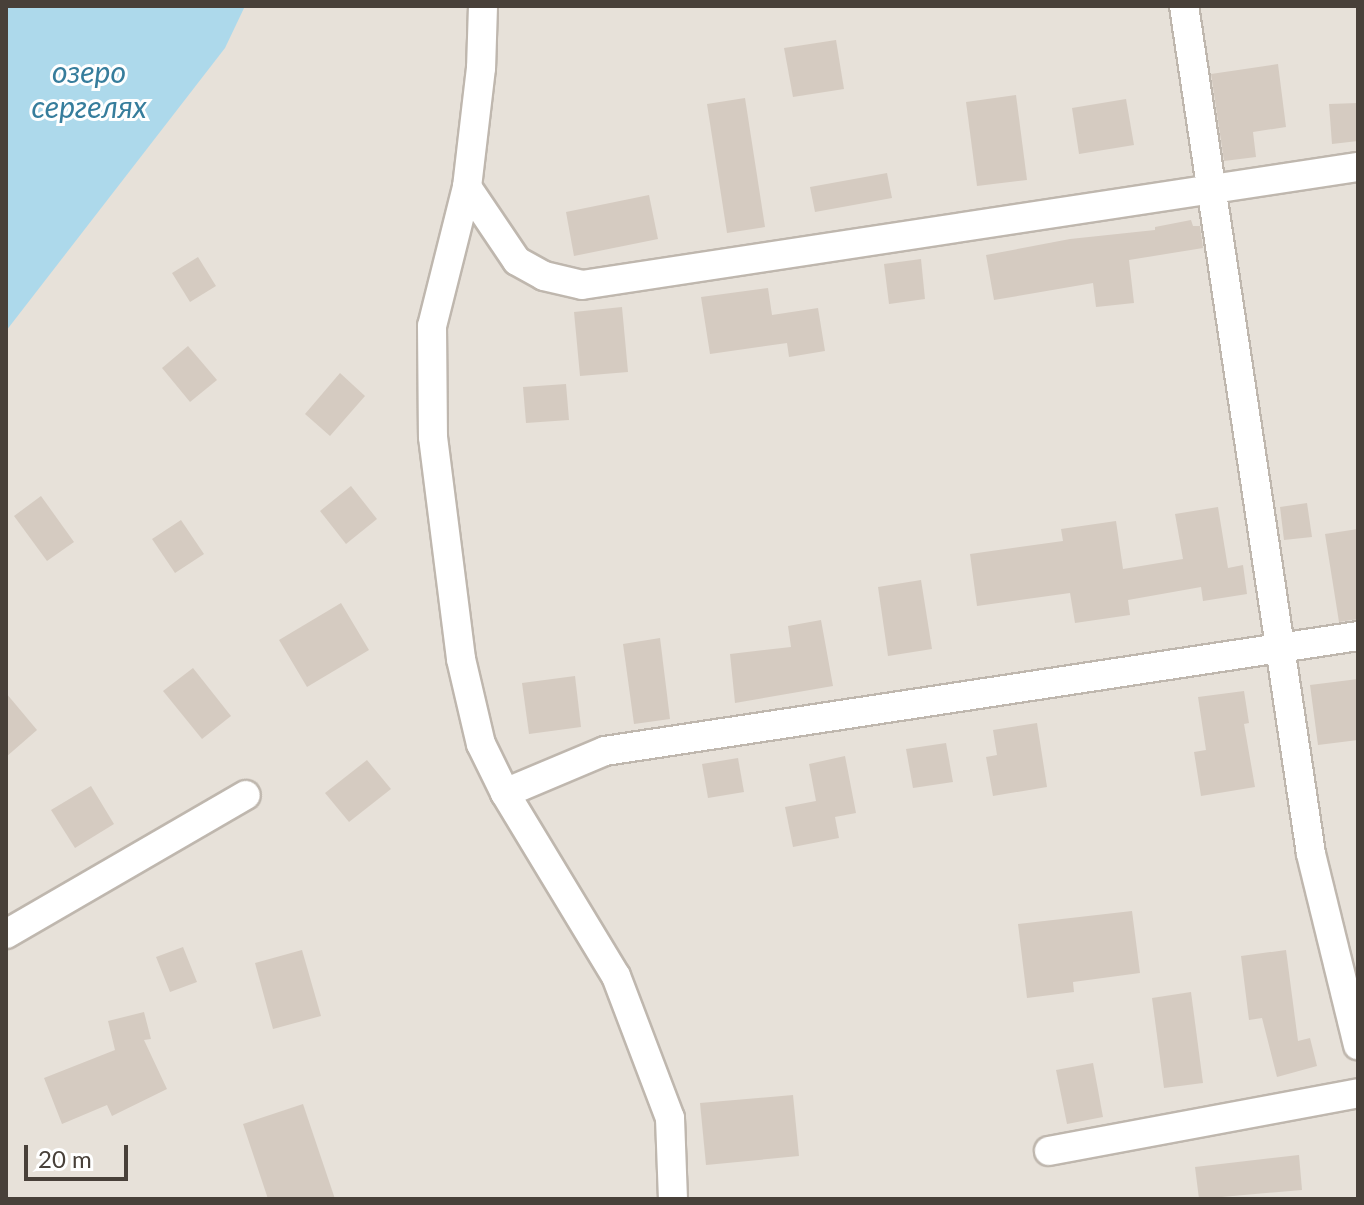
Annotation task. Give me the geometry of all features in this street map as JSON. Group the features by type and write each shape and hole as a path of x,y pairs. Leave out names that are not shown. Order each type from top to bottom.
{"street":[{"path":"483,6 481,68 467,187 432,326 433,437 461,659 481,744 505,793 616,976 670,1118 673,1199"},
{"path":"1184,6 1311,854 1358,1045"},
{"path":"467,187 517,261 544,276 582,285 1358,167"},
{"path":"505,793 605,751 1358,636"},
{"path":"6,934 246,795"},
{"path":"1049,1151 1358,1093"}],"shaded area":[{"path":"6,6 1358,6 1358,1199 6,1199"}],"water":[{"name":"озеро сергелях","path":"6,6 245,6 225,48 6,331"}],"building":[{"path":"836,40 844,89 793,97 784,48"},
{"path":"1278,64 1286,127 1253,132 1256,157 1224,161 1211,74"},
{"path":"1016,95 1027,180 977,186 966,102"},
{"path":"745,98 765,227 727,233 707,104"},
{"path":"1126,99 1134,145 1079,154 1072,108"},
{"path":"1358,103 1358,141 1332,144 1329,104"},
{"path":"887,173 892,198 815,212 810,187"},
{"path":"649,195 658,239 574,256 566,212"},
{"path":"1191,220 1193,226 1200,226 1203,248 1129,260 1134,303 1096,307 1093,283 994,300 986,255 1070,239 1155,230 1155,227"},
{"path":"198,257 216,286 190,302 172,273"},
{"path":"921,259 925,299 889,304 884,264"},
{"path":"768,288 772,315 818,308 825,351 789,357 787,343 710,354 701,297"},
{"path":"622,307 628,372 580,376 574,312"},
{"path":"188,346 217,380 190,402 162,368"},
{"path":"340,373 365,396 330,436 305,414"},
{"path":"566,384 569,420 526,423 523,387"},
{"path":"351,486 377,519 346,544 320,511"},
{"path":"41,496 74,542 47,561 14,516"},
{"path":"1307,503 1312,537 1284,540 1280,507"},
{"path":"1218,507 1228,568 1243,565 1247,594 1203,601 1201,587 1128,600 1130,615 1075,623 1070,593 977,606 970,554 1063,541 1061,529 1116,521 1123,569 1183,559 1175,514"},
{"path":"181,520 204,554 175,573 152,539"},
{"path":"1358,529 1358,619 1339,622 1325,534"},
{"path":"921,580 932,649 888,656 878,587"},
{"path":"341,603 369,650 307,687 279,640"},
{"path":"821,620 833,686 735,703 730,654 791,647 788,626"},
{"path":"660,638 670,719 634,724 623,644"},
{"path":"193,668 231,716 202,739 163,691"},
{"path":"575,676 581,727 529,734 522,683"},
{"path":"1358,679 1358,740 1318,745 1310,685"},
{"path":"1244,691 1249,723 1244,724 1255,787 1201,796 1194,752 1206,750 1198,697"},
{"path":"6,693 37,730 6,757"},
{"path":"1037,723 1047,787 993,796 986,757 997,755 993,730"},
{"path":"946,743 953,782 913,788 906,749"},
{"path":"845,756 856,813 835,817 839,838 793,847 785,807 816,801 809,764"},
{"path":"738,758 744,792 708,798 702,764"},
{"path":"367,760 391,789 349,822 325,793"},
{"path":"91,786 114,824 75,848 51,810"},
{"path":"1132,911 1140,973 1073,982 1074,992 1027,998 1018,924"},
{"path":"183,947 197,982 170,992 156,957"},
{"path":"302,950 321,1016 273,1029 255,963"},
{"path":"1286,950 1298,1041 1310,1038 1317,1066 1277,1077 1262,1018 1249,1020 1241,956"},
{"path":"1191,992 1203,1083 1164,1088 1152,998"},
{"path":"144,1012 151,1039 144,1040 167,1089 112,1116 107,1105 62,1124 44,1078 115,1050 108,1021"},
{"path":"1093,1063 1103,1117 1067,1124 1056,1070"},
{"path":"793,1095 799,1156 706,1165 700,1103"},
{"path":"303,1104 335,1199 268,1199 243,1124"},
{"path":"1299,1155 1302,1190 1199,1199 1195,1167"}]}
